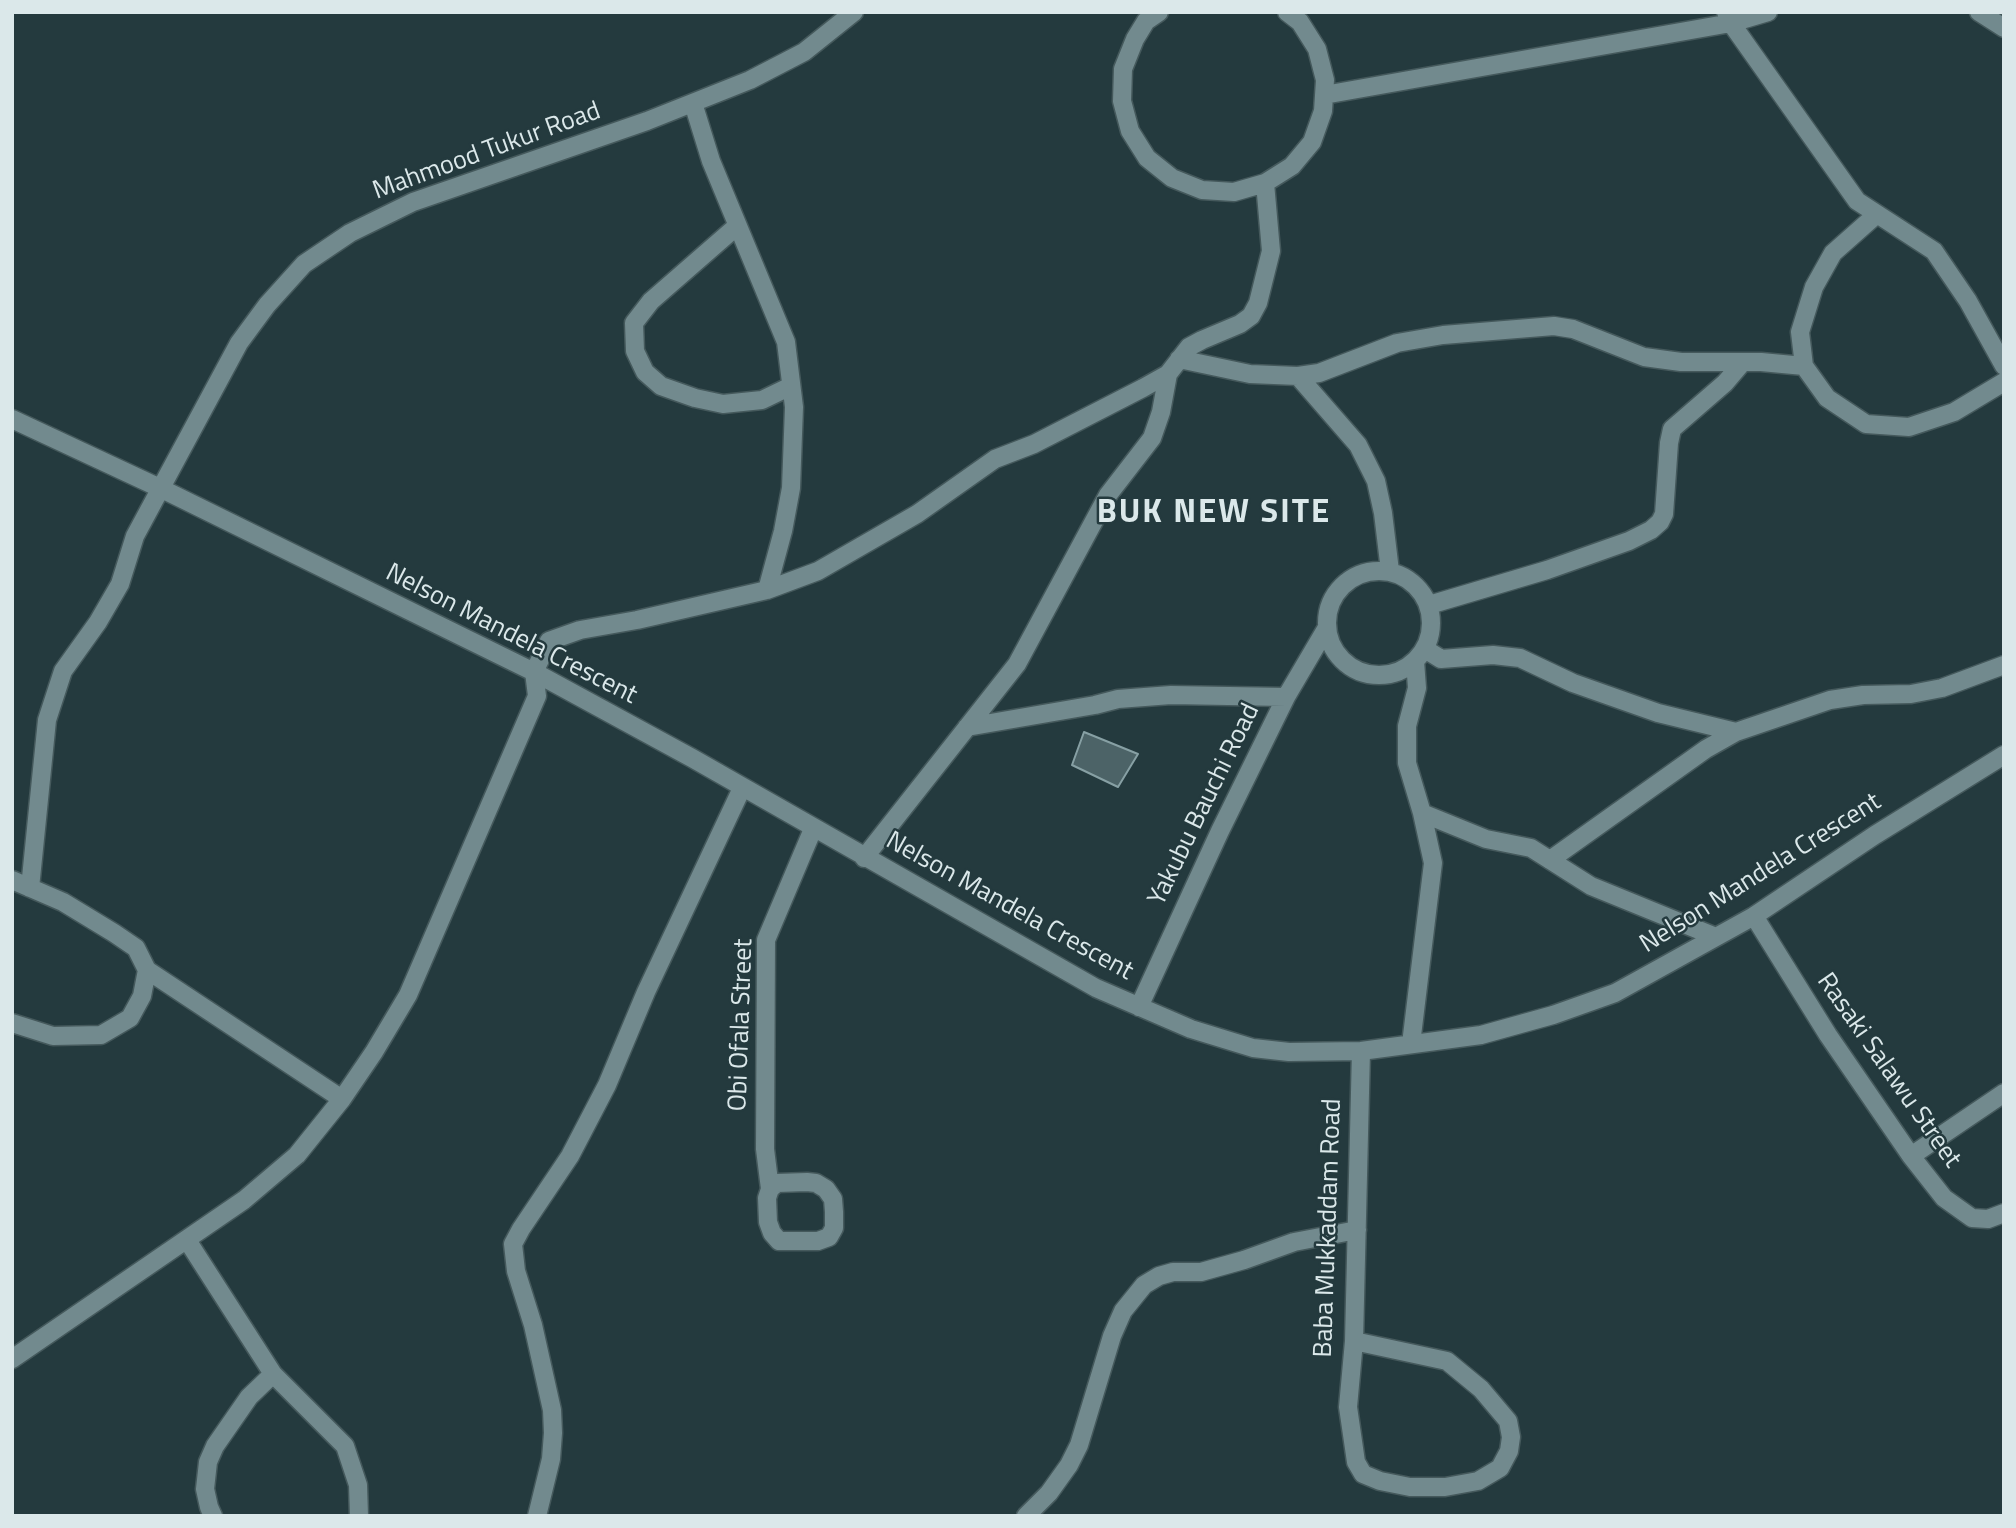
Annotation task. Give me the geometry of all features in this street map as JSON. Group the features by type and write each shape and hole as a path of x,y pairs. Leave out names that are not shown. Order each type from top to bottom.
{"street":[{"name":"Mahmood Tukur Road","path":"30,888 47,720 62,671 98,622 120,584 135,536 239,343 267,305 304,264 350,233 413,202 647,121 750,80 804,52 854,12"},
{"path":"1147,15 1123,69 1122,101 1130,131 1147,158 1172,178 1202,190 1234,192 1265,183 1292,166 1312,142 1323,111 1325,80 1317,49 1300,22 1287,12"},
{"path":"1324,95 1728,17 1768,12"},
{"path":"1979,12 2004,28"},
{"path":"1728,17 1857,201 1934,251 1968,301 2004,366"},
{"path":"692,103 711,161 786,342 794,407 791,488 767,590"},
{"path":"864,858 1017,664 1108,495 1152,439 1161,412 1168,374 1189,347 1240,324 1251,316 1258,303 1271,251 1265,183"},
{"path":"1877,214 1833,253 1814,287 1800,332 1804,366 1827,398 1866,424 1909,427 1954,412 2004,382"},
{"path":"737,226 651,301 634,323 635,351 645,372 661,386 695,398 723,404 762,400 791,386"},
{"path":"1179,359 1250,374 1298,376 1319,373 1397,343 1443,335 1554,326 1573,329 1644,357 1681,362 1761,362 1804,366"},
{"path":"1429,605 1547,570 1629,541 1651,530 1664,514 1672,429 1725,383 1742,363"},
{"path":"12,1359 244,1200 297,1155 342,1099 408,995 537,696 534,672 549,641 580,630 637,620 767,590 818,571 917,514 995,459 1034,443 1168,374"},
{"path":"1298,376 1358,446 1376,481 1390,571"},
{"name":"Nelson Mandela Crescent","path":"12,419 162,489 534,672 1096,988 1191,1029 1253,1048 1289,1052 1361,1051 1481,1035 1553,1015 1615,993 1754,916 1875,835 2004,755"},
{"path":"1412,1044 1433,863 1422,813 1406,763 1407,726 1417,688 1420,655 1431,633 1432,617 1429,605 1418,587 1405,577 1390,571 1373,570 1357,575 1343,584 1333,597 1327,613 1326,629 1331,645 1340,659 1353,669 1368,674 1385,675 1401,671 1420,655"},
{"name":"Yakubu Bauchi Road","path":"1139,1007 1220,831 1286,697 1326,629"},
{"path":"1420,655 1441,659 1493,655 1520,658 1573,682 1658,713 1736,732"},
{"path":"1550,860 1706,750 1736,732 1830,700 1863,695 1911,694 1942,688 2004,665"},
{"path":"967,727 1118,699 1171,695 1286,697"},
{"path":"537,1516 551,1459 552,1410 533,1325 516,1271 513,1244 570,1156 607,1085 646,992 742,788"},
{"path":"1422,813 1486,839 1531,848 1591,886 1716,937"},
{"name":"Obi Ofala Street","path":"769,1189 765,1149 766,940 813,829"},
{"path":"12,880 63,902 136,948 147,971 342,1099"},
{"name":"Rasaki Salawu Street","path":"1754,916 1828,1035 1911,1156 1944,1198 1972,1218 1988,1219 2004,1213"},
{"path":"12,1023 53,1036 101,1035 130,1018 142,996 147,971"},
{"name":"Baba Mukkaddam Road","path":"1354,1341 1447,1361 1481,1389 1508,1421 1511,1437 1509,1451 1500,1468 1478,1481 1445,1488 1410,1487 1380,1481 1363,1474 1356,1462 1348,1407 1354,1341 1361,1051"},
{"path":"1911,1156 2004,1093"},
{"path":"1026,1516 1049,1493 1069,1465 1079,1445 1112,1336 1123,1311 1144,1285 1173,1272 1201,1272 1294,1242 1357,1230"},
{"path":"187,1240 273,1374 345,1446 358,1485 359,1516"},
{"path":"213,1516 205,1489 208,1462 215,1446 249,1397 273,1374"}],"building":[{"path":"1084,732 1138,754 1118,787 1072,765"}],"district":[{"name":"BUK NEW SITE","path":"1214,514"}]}
